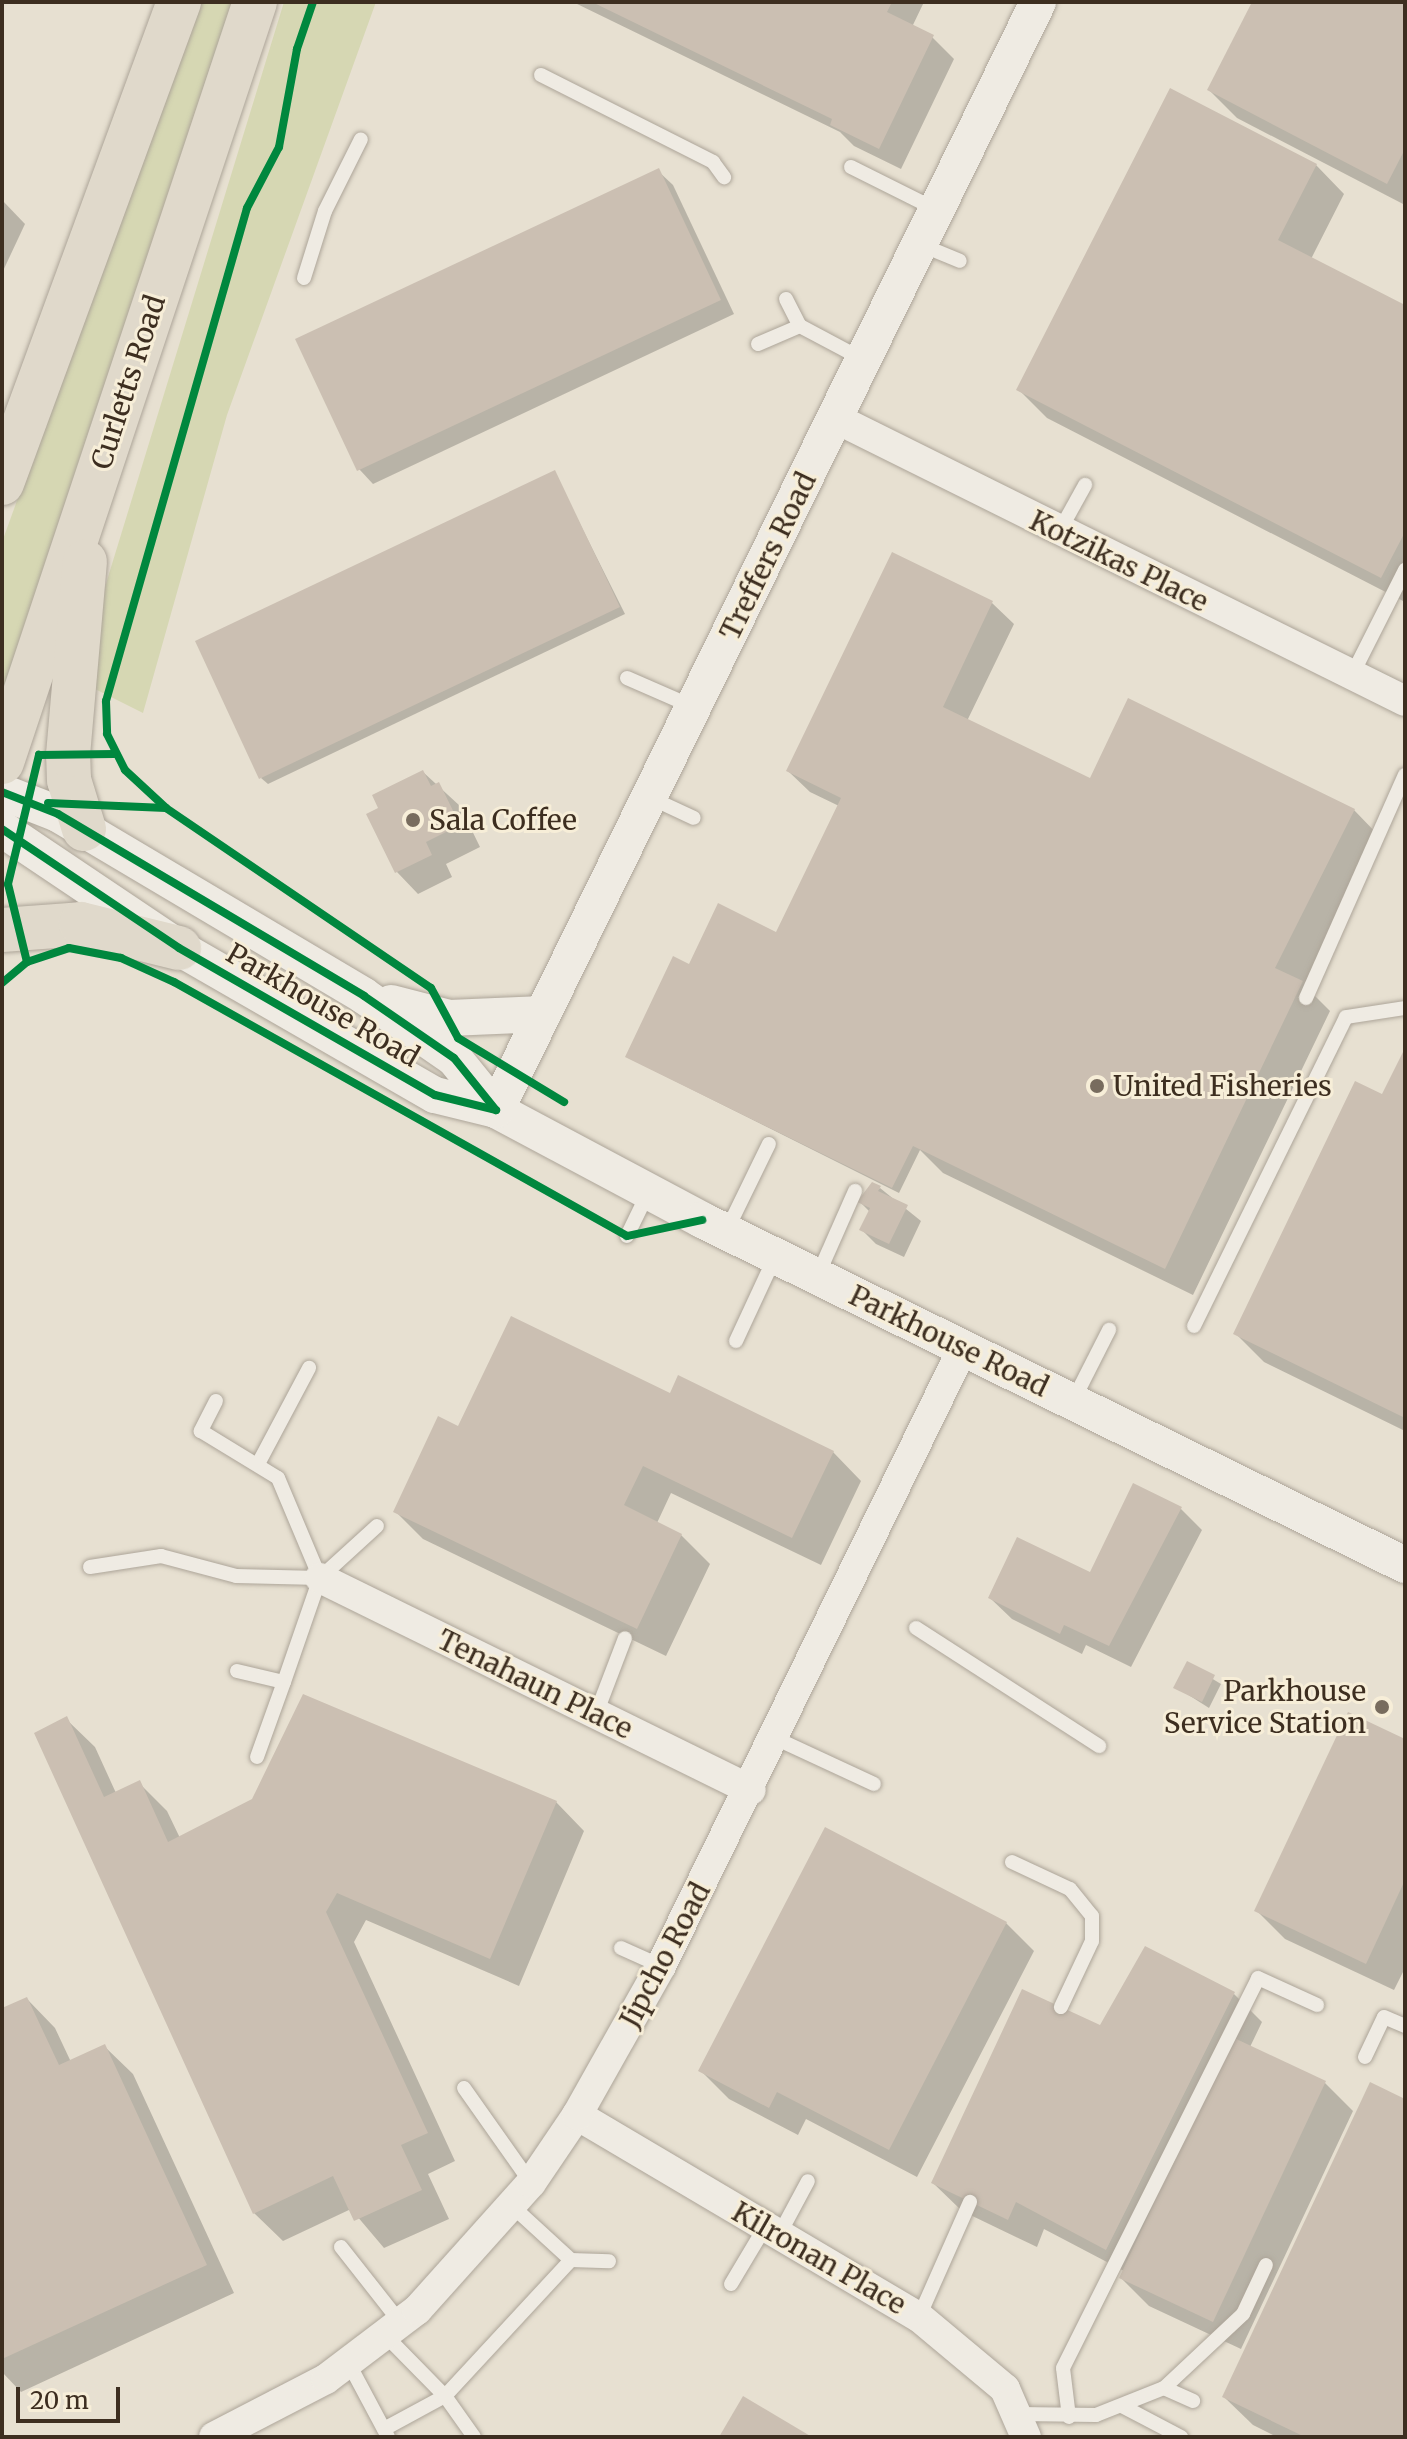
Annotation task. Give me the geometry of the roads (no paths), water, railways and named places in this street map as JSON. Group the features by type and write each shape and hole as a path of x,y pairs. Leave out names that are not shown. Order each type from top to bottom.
{"highway":[{"path":"2,483 179,2"},
{"name":"Curletts Road","path":"2,762 255,2"},
{"path":"84,829 69,780 68,755 89,496"},
{"path":"2,930 81,924 179,948"}],"street":[{"name":"Treffers Road","path":"496,1110 1038,2"},
{"name":"Kotzikas Place","path":"835,418 1059,532 1405,701"},
{"name":"Parkhouse Road","path":"2,792 84,829 364,996 454,1058 496,1110"},
{"name":"Parkhouse Road","path":"2,829 179,948 435,1095 496,1110 775,1257 1405,1565"},
{"path":"364,996 449,1018 543,1014"},
{"name":"Jipcho Road","path":"214,2437 348,2362 392,2328 521,2194 577,2115 661,1966 751,1790 963,1348"},
{"name":"Tenahaun Place","path":"320,1578 751,1790"},
{"name":"Kilronan Place","path":"577,2115 919,2317 982,2365 1005,2389 1022,2426"}],"lane":[{"path":"541,75 713,162 724,177"},
{"path":"304,278 325,211 361,139"},
{"path":"851,167 936,209"},
{"path":"919,244 960,261"},
{"path":"786,299 800,326 863,359"},
{"path":"758,344 800,326"},
{"path":"1059,532 1085,485"},
{"path":"1352,675 1405,570"},
{"path":"627,678 695,708"},
{"path":"1306,998 1403,783"},
{"path":"651,797 694,818"},
{"path":"1194,1326 1346,1017 1405,1008"},
{"path":"726,1232 769,1144"},
{"path":"817,1277 855,1191"},
{"path":"627,1236 648,1192"},
{"path":"736,1341 775,1257"},
{"path":"1073,1402 1109,1330"},
{"path":"258,1464 309,1368"},
{"path":"216,1401 201,1431 278,1478 320,1578"},
{"path":"257,1757 320,1578 377,1526"},
{"path":"90,1567 161,1556 236,1576 320,1578"},
{"path":"916,1628 1099,1746"},
{"path":"596,1714 625,1638"},
{"path":"237,1671 284,1682"},
{"path":"775,1738 874,1784"},
{"path":"1012,1862 1070,1889 1092,1916 1092,1941 1061,2007"},
{"path":"621,1948 661,1966"},
{"path":"1069,2417 1063,2368 1258,1978 1317,2005"},
{"path":"1365,2057 1384,2017 1405,2026"},
{"path":"464,2088 521,2194 571,2260"},
{"path":"731,2284 808,2181"},
{"path":"919,2317 970,2202"},
{"path":"341,2247 392,2328 474,2437"},
{"path":"348,2362 386,2433 445,2396 571,2260 609,2261"},
{"path":"1022,2426 1122,2406 1164,2388 1243,2314 1266,2265"},
{"path":"1164,2388 1193,2401"},
{"path":"1122,2406 1181,2437"}],"place":[{"name":"Sala Coffee","path":"413,820"},
{"name":"United Fisheries","path":"1097,1086"},
{"name":"Parkhouse Service Station","path":"1382,1707"}]}
